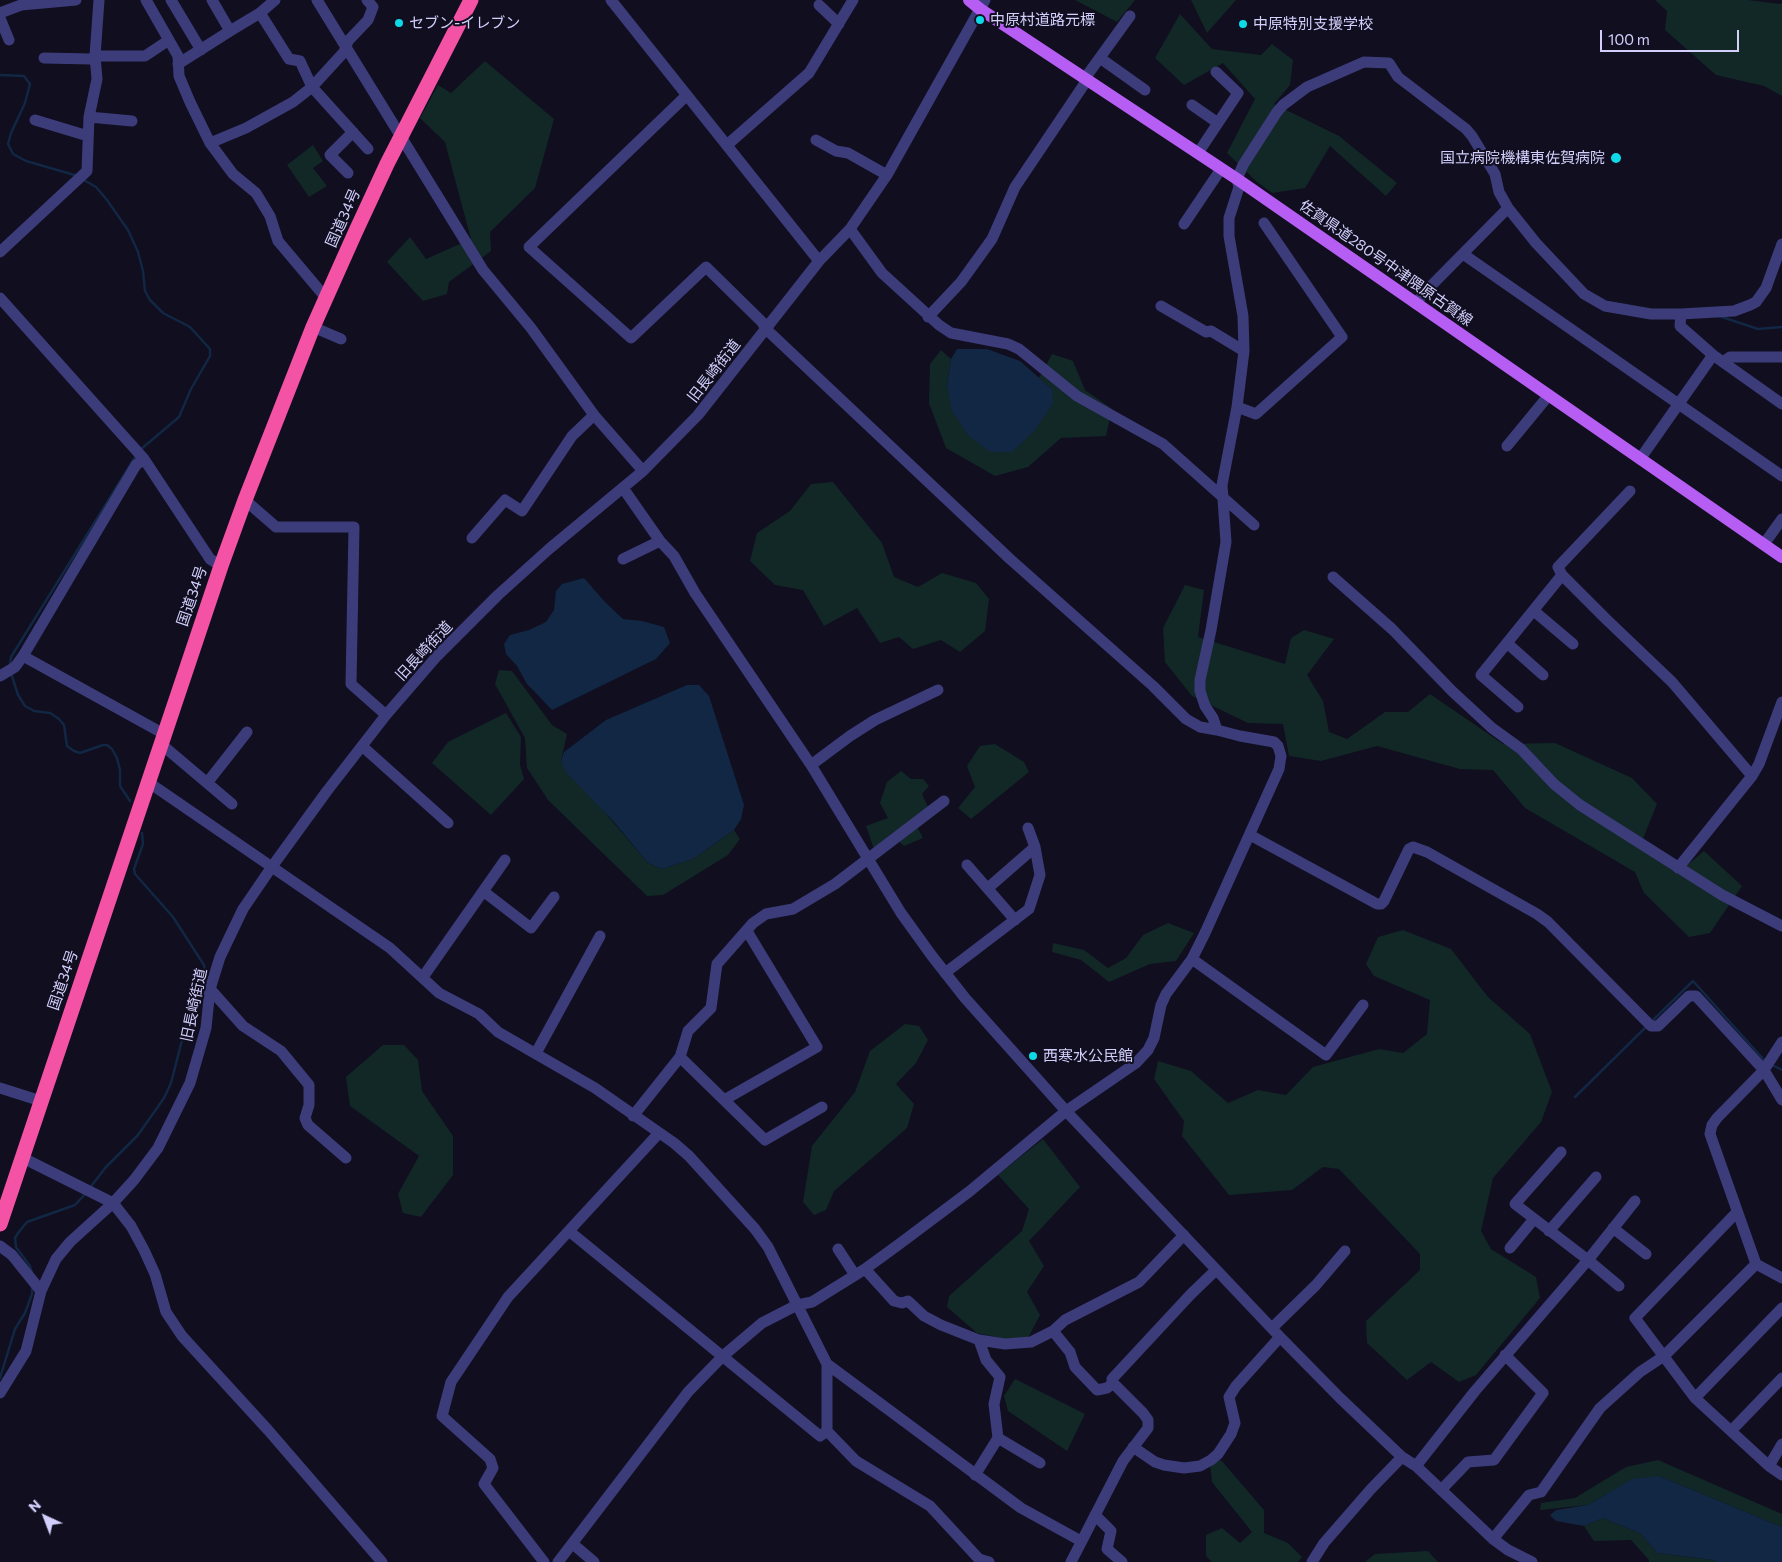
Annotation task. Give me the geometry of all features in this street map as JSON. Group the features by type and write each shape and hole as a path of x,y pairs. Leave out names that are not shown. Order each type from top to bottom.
{"highway":[{"name":"国道34号","path":"0,1224 162,739 245,500 314,327 355,233 401,137 471,0"}],"main road":[{"name":"佐賀県道280号中津隈原古賀線","path":"969,0 983,5 1087,80 1221,168 1782,557"}],"street":[{"path":"0,13 21,4 76,0"},
{"path":"0,252 88,171 89,118 97,79 95,56 99,0"},
{"path":"146,0 178,56 179,76 210,143 233,174 256,193 270,216 278,242 326,298"},
{"path":"171,0 200,50"},
{"path":"212,0 230,31"},
{"path":"178,64 275,0"},
{"path":"317,0 483,270 531,328 594,415 643,471"},
{"path":"210,143 254,124 293,102 312,87 344,52 348,40 368,20 373,7 366,0"},
{"path":"611,0 819,261"},
{"path":"727,145 809,73 853,0"},
{"path":"819,4 839,24"},
{"name":"旧長崎街道","path":"0,1393 26,1351 41,1291 56,1259 70,1242 113,1203 134,1180 158,1148 190,1083 206,1028 210,989 220,957 243,909 271,868 386,715 437,656 498,595 549,549 643,471 698,415 819,261 850,229 887,175 983,5"},
{"path":"262,7 289,59 300,61 312,87 368,149"},
{"path":"928,317 961,282 992,239 1015,187 1087,80 1088,74 1130,16"},
{"path":"0,18 9,40"},
{"path":"44,58 91,59 95,56 144,56 169,40"},
{"path":"1100,58 1145,90"},
{"path":"1217,730 1202,699 1200,680 1211,630 1226,542 1222,485 1237,408 1244,351 1244,316 1229,236 1229,218 1239,187 1237,179 1243,165 1276,112 1292,97 1307,87 1364,62 1389,64 1398,76 1472,136 1495,174 1499,192 1508,208 1536,243 1584,294 1605,306 1651,314 1734,311 1756,302 1766,288 1782,244"},
{"path":"1198,153 1238,93 1216,72"},
{"path":"558,1562 688,1392 723,1356 762,1323 797,1306 812,1302 865,1269 970,1192 1066,1111 1142,1057 1154,1038 1161,1005 1166,994 1192,959 1250,836 1279,769 1281,756 1278,746 1274,742 1200,727 1186,719 1153,686 1010,559 766,328 706,267 630,338 529,247 687,95"},
{"path":"1192,105 1218,123"},
{"path":"89,118 132,121"},
{"path":"35,120 88,136"},
{"path":"348,173 330,155 353,132"},
{"path":"816,140 836,151 848,153 887,175"},
{"path":"1184,224 1221,168"},
{"path":"1416,304 1422,295 1508,208"},
{"path":"1237,408 1256,414 1342,337 1264,222"},
{"path":"850,229 882,273 928,317 951,333 1008,344 1019,349 1077,396 1163,444 1254,525"},
{"path":"1463,254 1782,476"},
{"path":"0,298 144,459 210,559 221,566"},
{"path":"1161,306 1244,351"},
{"path":"1681,314 1680,326 1713,355 1782,404"},
{"path":"314,327 341,339"},
{"path":"1640,459 1713,355"},
{"path":"1723,362 1730,357 1782,358"},
{"path":"1507,446 1549,395"},
{"path":"472,538 505,500 522,511 572,436 594,415"},
{"path":"2,675 15,667 24,656 136,465 144,459"},
{"path":"623,488 660,541 674,556 695,593 811,765 901,913 965,998 1066,1111 1276,1333 1402,1457 1416,1466 1493,1539 1508,1550 1532,1562"},
{"path":"1630,491 1558,567 1562,576 1672,682 1752,776"},
{"path":"245,500 276,527 354,527 351,684 386,715"},
{"path":"1764,544 1782,519"},
{"path":"623,559 660,541"},
{"path":"1518,707 1481,676 1562,576"},
{"path":"1333,577 1392,629 1452,692 1492,728 1521,749 1554,784 1580,805 1722,895 1782,926"},
{"path":"1534,611 1573,644"},
{"path":"1507,643 1543,674"},
{"path":"24,656 162,739 207,783 232,804"},
{"path":"811,765 875,720 938,690"},
{"path":"1678,868 1760,764 1782,702"},
{"path":"207,783 247,732"},
{"path":"362,746 448,822"},
{"path":"148,782 390,948 423,976 439,993 479,1014 498,1032 595,1088 688,1156 755,1229 768,1246 827,1364 1020,1508 1080,1541"},
{"path":"633,1116 680,1057 688,1030 711,1008 717,964 754,923 766,914 794,909 835,884 944,801"},
{"path":"945,973 1028,909 1040,875 1035,847 1028,828"},
{"path":"1250,836 1377,904 1381,904 1384,901 1409,849 1413,848 1427,852 1548,922 1649,1024 1658,1026 1689,996 1696,996 1764,1070 1782,1100"},
{"path":"988,888 1035,847"},
{"path":"423,976 505,860"},
{"path":"967,865 1015,920"},
{"path":"483,891 531,928 554,897"},
{"path":"724,1100 817,1047 747,931"},
{"path":"536,1053 600,936"},
{"path":"1192,959 1326,1055 1363,1005"},
{"path":"210,989 243,1026 281,1051 309,1085 309,1105 304,1118 308,1125 346,1158"},
{"path":"1782,1042 1764,1070 1717,1118 1712,1125 1710,1134 1756,1264 1782,1278"},
{"path":"680,1057 765,1140 822,1107"},
{"path":"0,1088 41,1101"},
{"path":"544,1562 484,1484 493,1468 490,1459 442,1416 452,1382 508,1297 658,1133"},
{"path":"1561,1152 1515,1204 1619,1286"},
{"path":"22,1157 113,1203 131,1226 144,1250 155,1274 166,1312 182,1336 268,1430 382,1562"},
{"path":"1550,1231 1596,1177"},
{"path":"1416,1466 1470,1397 1588,1260 1635,1201"},
{"path":"1737,1212 1635,1318 1695,1398 1769,1466 1782,1475"},
{"path":"1510,1248 1534,1219"},
{"path":"1613,1228 1646,1254"},
{"path":"568,1231 820,1436 827,1431"},
{"path":"865,1269 894,1301 902,1303 908,1301 924,1316 932,1320 979,1340 1005,1344 1031,1342 1053,1331 1065,1320 1139,1282 1184,1236"},
{"path":"0,1246 12,1255 41,1291"},
{"path":"838,1249 855,1275"},
{"path":"1133,1447 1155,1462 1184,1468 1200,1466 1218,1454 1231,1434 1235,1423 1229,1397 1276,1333 1345,1251"},
{"path":"1493,1539 1529,1495 1541,1492 1600,1408 1640,1372 1664,1356 1756,1264"},
{"path":"1071,1562 1080,1541 1124,1461 1148,1428 1148,1420 1113,1383 1112,1379 1191,1294 1216,1270"},
{"path":"1695,1398 1782,1308"},
{"path":"1053,1331 1070,1352 1075,1367 1097,1390 1107,1388 1113,1383"},
{"path":"975,1475 998,1438 994,1404 1000,1377 986,1360 979,1340"},
{"path":"1441,1490 1468,1462 1494,1460 1544,1393 1505,1355"},
{"path":"827,1364 827,1431 856,1461 930,1506 979,1559 989,1562"},
{"path":"1731,1431 1782,1379"},
{"path":"998,1438 1040,1463"},
{"path":"1769,1466 1782,1444"},
{"path":"1312,1562 1324,1543 1402,1457"},
{"path":"1095,1515 1111,1531 1107,1549 1117,1560"},
{"path":"573,1544 594,1562"}],"green space":[{"path":"1075,0 1135,0 1117,22"},
{"path":"1191,0 1236,0 1207,33"},
{"path":"1655,0 1748,0 1782,3 1782,96 1764,86 1716,75 1665,30 1667,11"},
{"path":"1180,14 1212,49 1261,55 1272,44 1293,60 1290,85 1274,104 1339,136 1397,183 1386,196 1330,146 1305,188 1272,193 1256,181 1227,153 1255,99 1223,63 1184,85 1155,58"},
{"path":"485,61 554,119 535,188 490,232 491,251 449,282 447,294 423,301 387,262 410,237 426,259 471,239 445,142 420,118 438,85 451,93"},
{"path":"313,145 323,161 313,168 327,186 309,197 287,165"},
{"path":"941,350 951,359 947,385 1052,389 1039,378 1052,354 1073,361 1085,390 1112,409 1106,436 1061,438 1028,467 995,476 946,448 929,403 930,364"},
{"path":"833,482 882,543 894,577 918,587 942,573 976,583 989,599 985,631 960,652 941,640 913,649 899,637 880,643 857,608 824,626 803,590 775,585 750,561 757,533 790,511 811,484"},
{"path":"1185,585 1204,590 1198,637 1285,664 1291,638 1304,630 1334,639 1307,675 1323,701 1329,732 1347,739 1385,712 1408,712 1430,694 1503,744 1555,743 1632,778 1657,804 1642,841 1685,867 1704,851 1742,886 1710,933 1689,937 1644,893 1635,872 1525,808 1493,770 1460,769 1377,746 1321,761 1289,756 1283,724 1248,723 1192,696 1165,662 1163,628"},
{"path":"499,670 512,671 552,725 567,734 561,761 648,863 662,869 693,859 734,830 740,839 728,855 663,895 647,896 548,800 527,768 525,738 495,684"},
{"path":"506,713 521,737 520,765 524,779 491,815 432,763 448,742"},
{"path":"995,744 1024,762 1029,772 971,819 958,808 975,787 967,766 980,746"},
{"path":"901,771 911,779 923,779 929,786 922,794 928,807 913,819 923,838 904,846 893,836 875,852 866,826 888,818 880,803 887,782"},
{"path":"1168,923 1194,933 1176,961 1150,964 1109,982 1081,960 1052,952 1053,943 1084,950 1108,968 1126,958 1143,935"},
{"path":"1403,930 1451,949 1488,997 1530,1034 1552,1092 1541,1122 1493,1178 1481,1231 1491,1249 1536,1277 1540,1298 1476,1375 1459,1382 1431,1362 1407,1380 1367,1343 1366,1321 1420,1270 1420,1254 1339,1169 1323,1167 1292,1190 1229,1195 1182,1136 1184,1121 1154,1079 1158,1061 1191,1071 1228,1103 1258,1090 1286,1095 1313,1067 1379,1049 1403,1053 1427,1034 1430,1000 1374,976 1366,964 1378,937"},
{"path":"905,1024 919,1026 928,1040 916,1063 896,1084 914,1104 907,1128 834,1191 826,1210 814,1215 803,1202 812,1146 855,1092 870,1051"},
{"path":"383,1045 404,1045 418,1060 422,1091 453,1136 453,1175 421,1217 403,1213 398,1194 419,1156 350,1106 346,1077"},
{"path":"1043,1139 1080,1187 1029,1241 1044,1266 1027,1292 1040,1315 1028,1338 1006,1339 977,1333 947,1307 949,1296 1022,1231 1029,1209 998,1175"},
{"path":"1015,1379 1085,1414 1067,1451 1008,1411 1004,1396"},
{"path":"1221,1460 1264,1510 1264,1533 1288,1543 1302,1557 1298,1562 1212,1562 1206,1556 1206,1535 1222,1528 1240,1543 1252,1532 1212,1482 1210,1464"},
{"path":"1658,1460 1782,1514 1782,1527 1659,1476 1605,1495 1588,1505 1540,1510 1541,1503 1575,1498 1626,1467"},
{"path":"1603,1518 1641,1534 1657,1553 1717,1562 1649,1562 1631,1540 1594,1541 1584,1526"},
{"path":"1428,1551 1438,1562 1365,1562 1375,1554"}],"water":[{"path":"957,349 987,349 1020,361 1052,389 1053,403 1035,430 1012,452 990,452 969,436 952,411 947,385 951,359"},
{"path":"584,578 623,619 642,621 664,627 670,643 656,659 552,710 527,684 517,666 506,654 504,644 510,635 529,630 546,622 554,610 556,591 562,584"},
{"path":"687,685 699,685 709,696 744,805 741,819 734,830 693,859 662,869 648,863 614,822 566,772 561,761 564,752 606,720"},
{"path":"1659,1476 1782,1527 1782,1562 1717,1562 1657,1553 1641,1534 1603,1518 1584,1526 1556,1521 1550,1515 1556,1510 1588,1505 1632,1479"}],"waterway":[{"path":"0,75 24,76 30,84 25,103 8,144 13,154 26,161 78,176"},
{"path":"82,179 96,187 128,230 138,252 143,271 145,291 150,300 163,313 190,327 210,349 210,356 191,389 179,417 140,450"},
{"path":"1719,316 1758,329 1782,327"},
{"path":"10,665 11,657 137,454"},
{"path":"11,673 18,695 25,706 34,711 50,713 64,725 67,746 80,753 103,745 107,745 112,749 120,770 120,786 130,801"},
{"path":"89,1189 106,1167 138,1135 164,1098 171,1083 189,1013 203,984 206,973 204,965 173,917 135,874 134,869 143,844 142,833"},
{"path":"1651,1022 1693,981 1765,1061"},
{"path":"1575,1097 1647,1026"},
{"path":"1772,1065 1782,1070"},
{"path":"32,1273 30,1266 16,1247 15,1238 18,1233 27,1222 75,1205 86,1193"},
{"path":"0,1378 15,1329 25,1313 32,1294 32,1286"}],"place":[{"name":"中原村道路元標","path":"980,20"},
{"name":"セブン-イレブン","path":"399,23"},
{"name":"中原特別支援学校","path":"1243,24"},
{"name":"国立病院機構東佐賀病院","path":"1616,158"},
{"name":"西寒水公民館","path":"1033,1056"}]}
